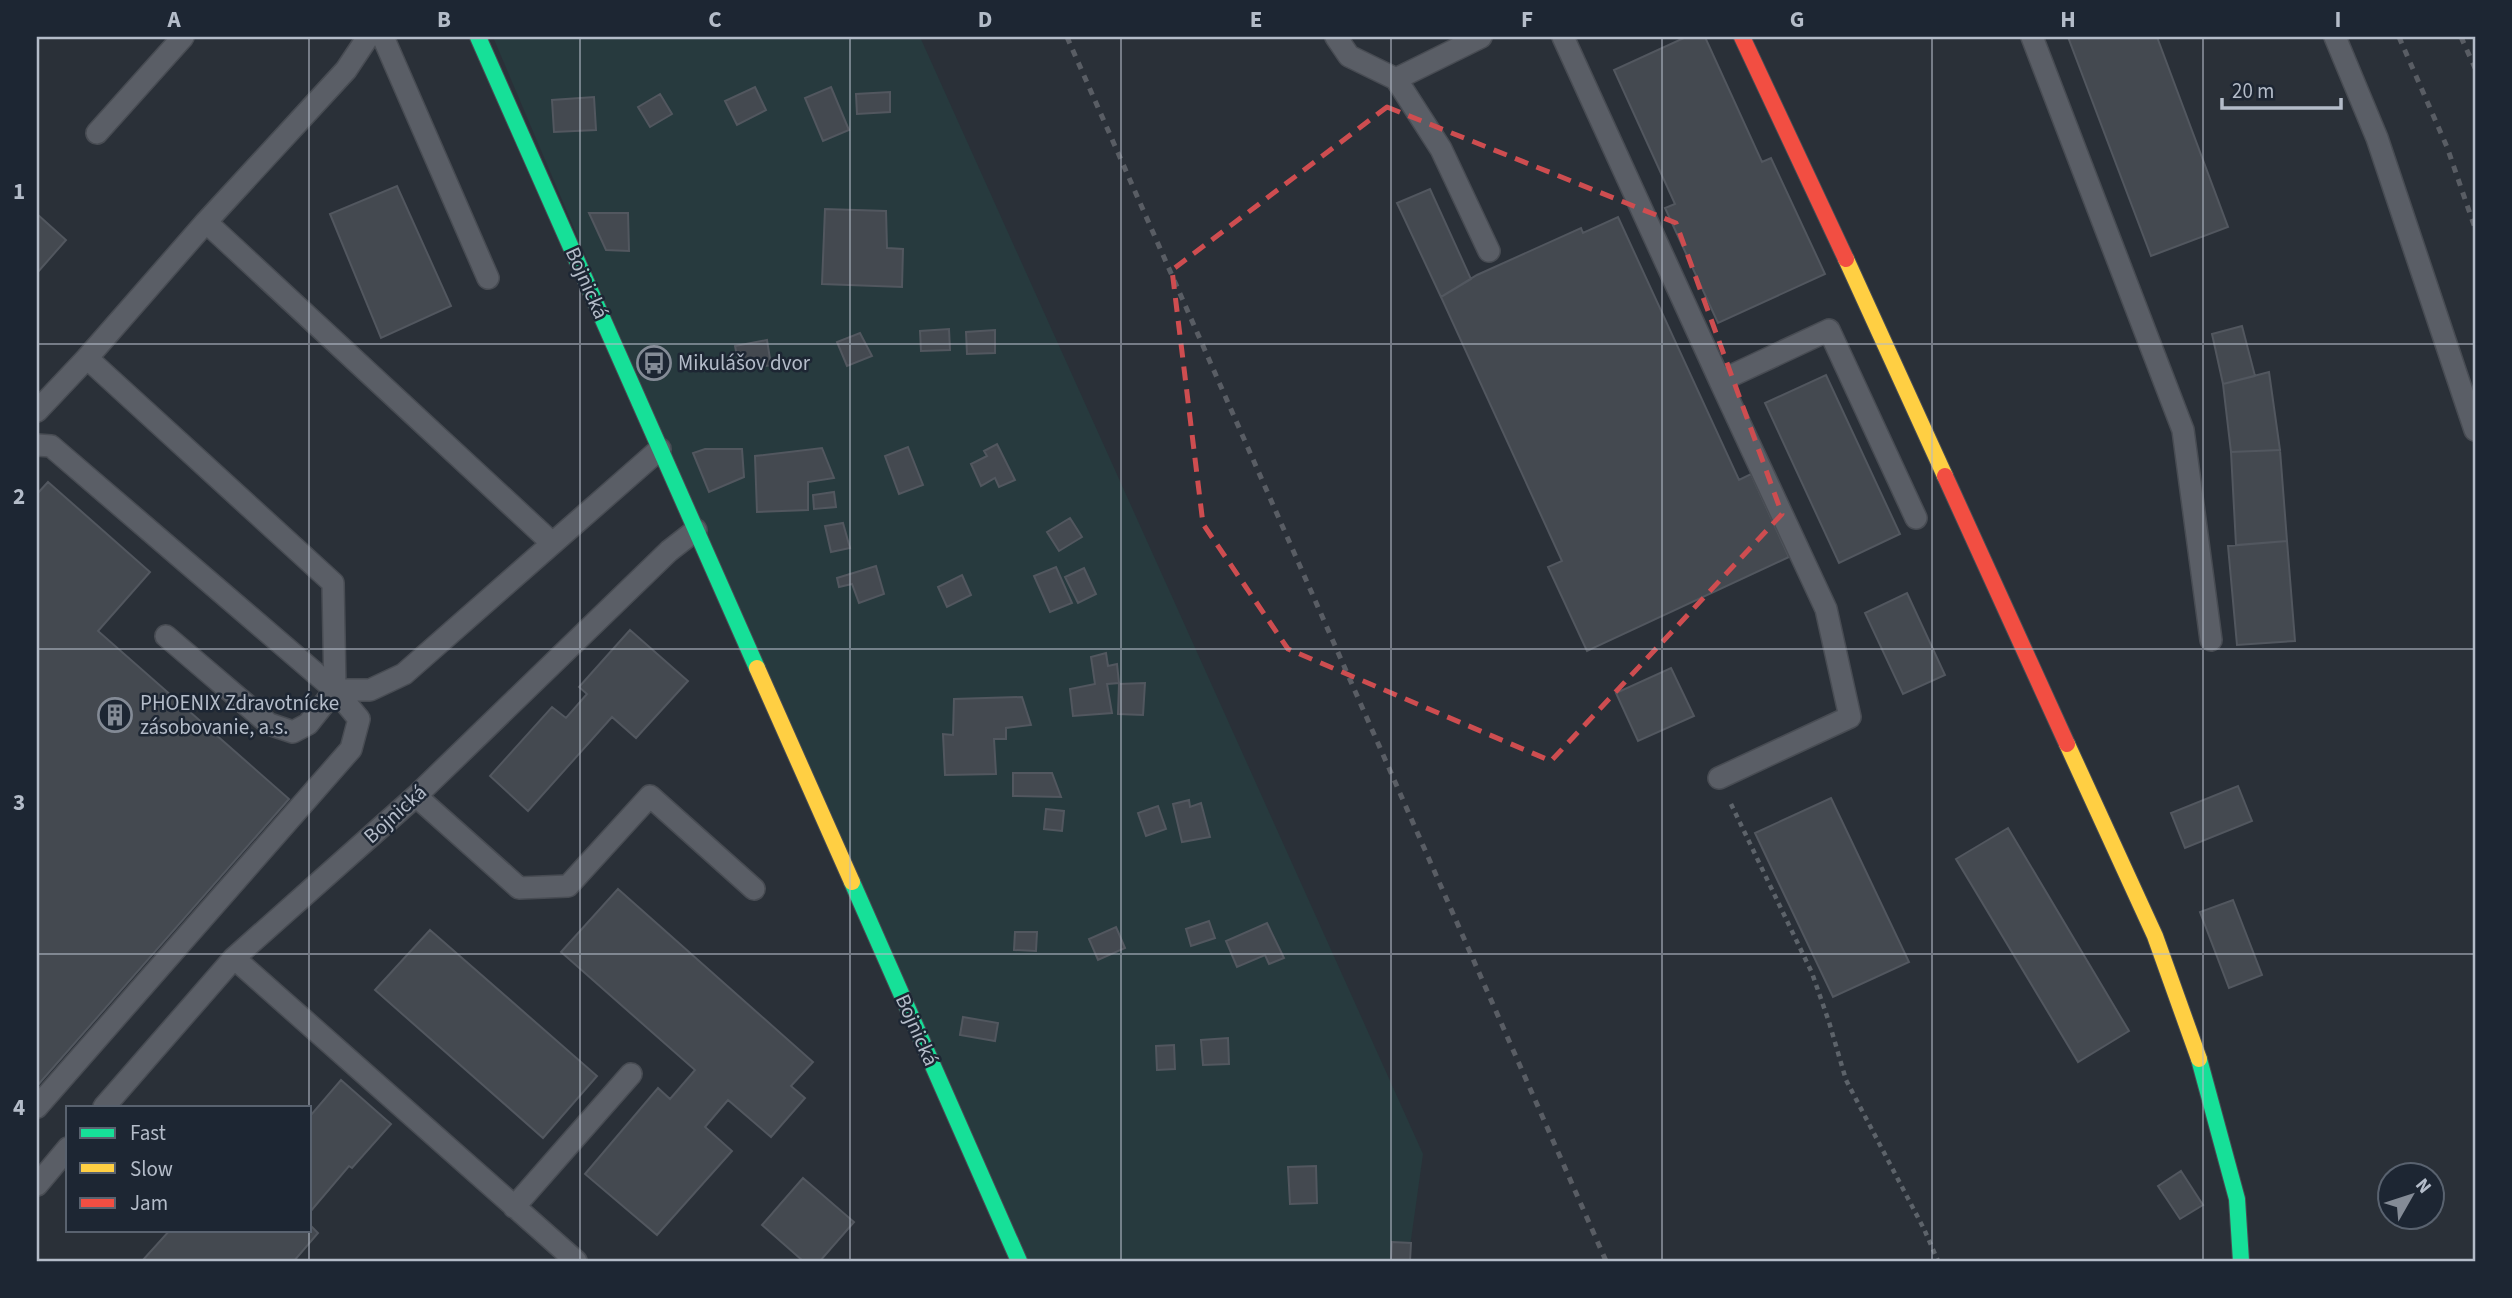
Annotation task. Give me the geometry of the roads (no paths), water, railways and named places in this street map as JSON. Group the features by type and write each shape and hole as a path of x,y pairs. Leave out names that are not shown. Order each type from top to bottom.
{"street":[{"name":"Bojnická","path":"478,37 1019,1261"},
{"path":"1742,37 1870,309 2155,936 2206,1079 2237,1199 2241,1261"}],"lane":[{"path":"97,133 183,37"},
{"path":"37,411 346,70 368,37"},
{"path":"383,37 488,278"},
{"path":"1336,37 1349,56 1396,79 1441,149 1489,251"},
{"path":"1396,79 1480,37"},
{"path":"1563,37 1826,608 1850,717 1719,778"},
{"path":"2032,37 2183,430 2211,640"},
{"path":"2335,37 2377,138 2475,430"},
{"path":"206,222 552,543"},
{"path":"1720,381 1829,330 1916,518"},
{"path":"87,358 332,583 335,690 308,724 293,732 269,724 166,636"},
{"path":"37,445 51,446 335,690 359,719 351,749 37,1107"},
{"path":"335,690 370,690 404,674 660,449"},
{"name":"Bojnická","path":"105,1106 234,958 416,796 660,561 696,530"},
{"path":"416,796 519,888 568,886 650,796 754,889"},
{"path":"234,958 576,1261"},
{"path":"514,1207 631,1074"},
{"path":"37,1185 66,1150"}],"railway":[{"path":"1067,37 1606,1261"},
{"path":"2399,37 2447,147 2475,228"},
{"path":"2461,37 2475,68"}],"place":[{"name":"Mikulášov dvor","path":"654,363"},
{"name":"PHOENIX Zdravotnícke zásobovanie, a.s.","path":"115,715"}]}
